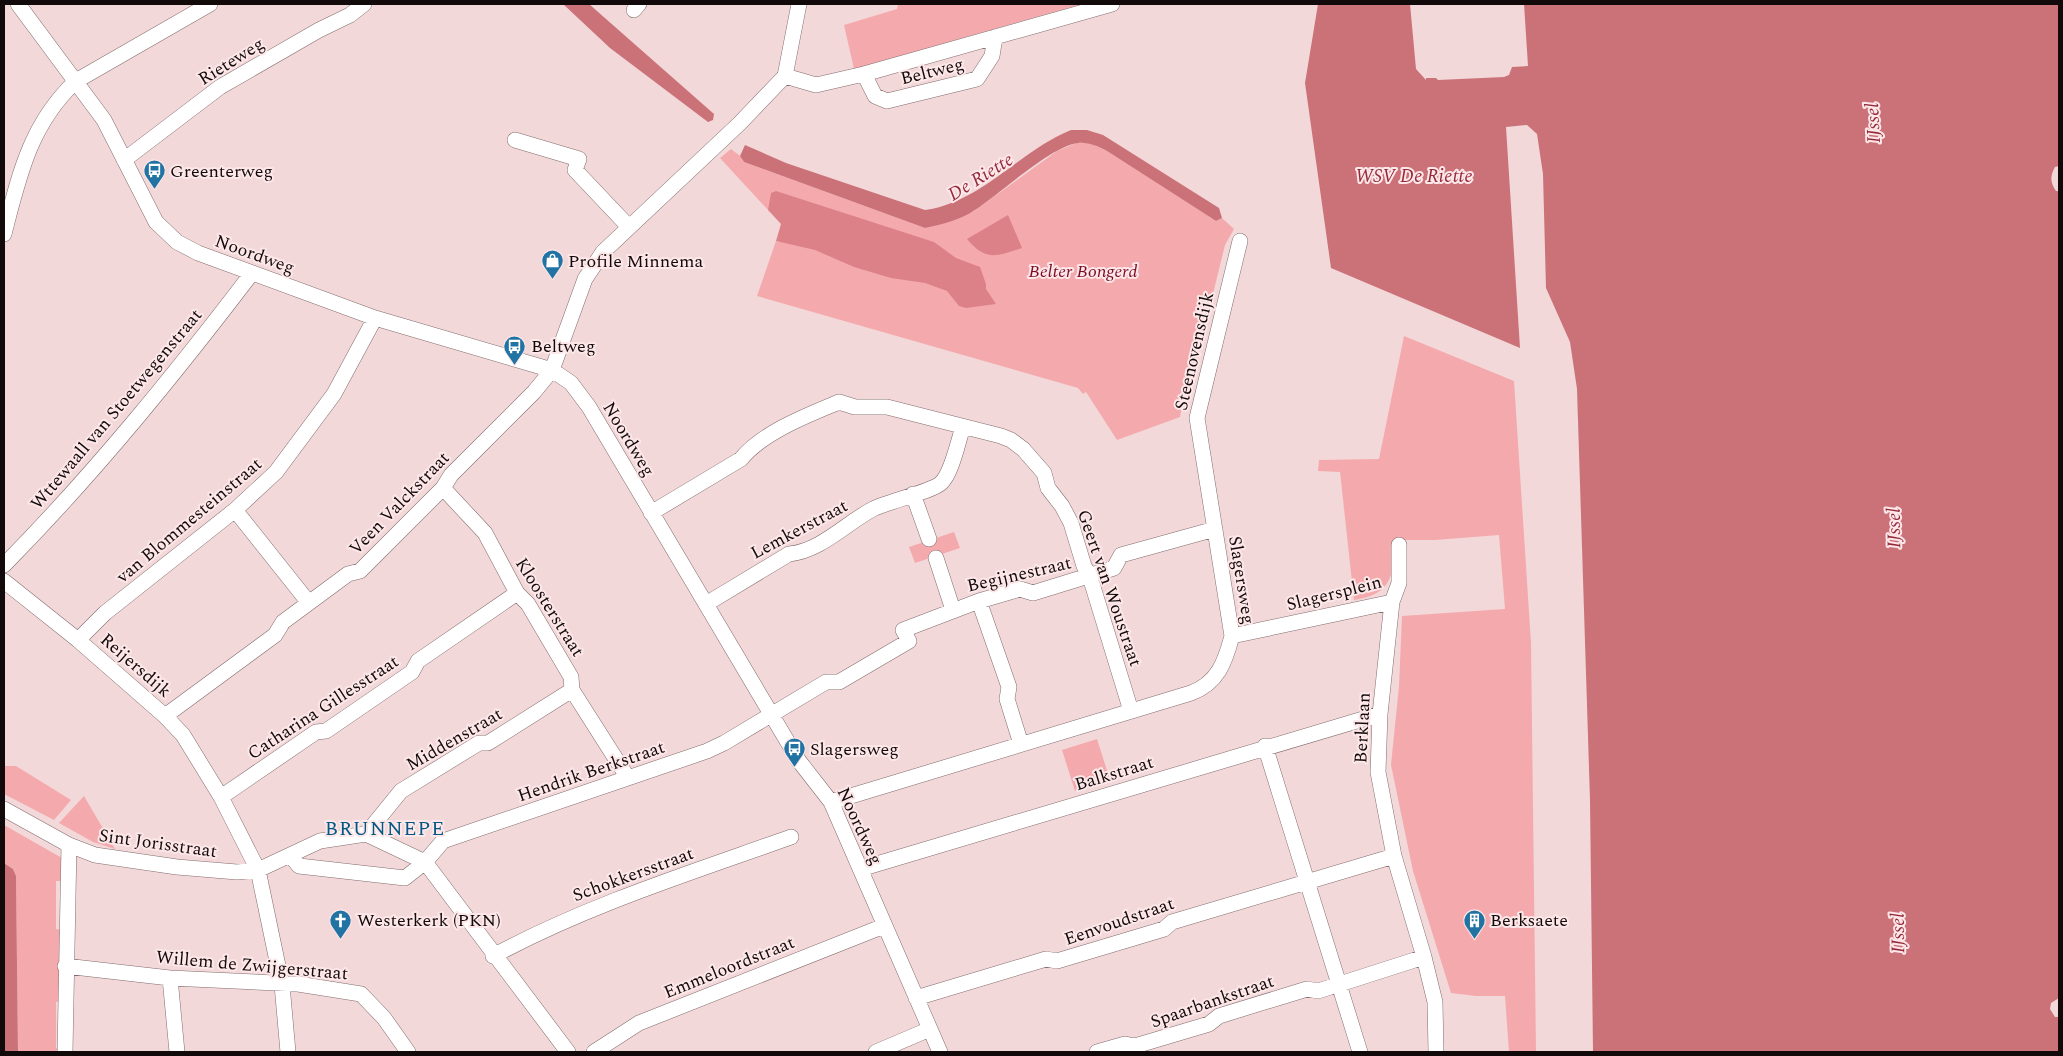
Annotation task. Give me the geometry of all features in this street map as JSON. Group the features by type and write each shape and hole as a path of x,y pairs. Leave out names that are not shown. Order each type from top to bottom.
{"street":[{"name":"Noordweg","path":"18,4 104,120 156,222 177,242 198,253 376,318 552,370 571,383 589,407 799,760 831,802 940,1052"},
{"path":"4,234 23,160 51,109 76,81 210,4"},
{"name":"Rieteweg","path":"124,160 220,87 319,30 350,15 364,4"},
{"path":"552,370 585,279 603,252 740,123 785,76 800,4"},
{"name":"Beltweg","path":"785,76 816,85 864,74 1112,4"},
{"name":"Beltweg","path":"864,74 875,96 887,101 977,79 992,56 995,37"},
{"path":"515,140 579,159 575,170 629,227"},
{"name":"Steenovensdijk","path":"1215,529 1196,418 1240,241"},
{"name":"Wttewaall van Stoetwegenstraat","path":"4,565 38,531 176,373 252,272"},
{"name":"van Blommesteinstraat","path":"78,640 105,613 235,510 276,472 334,394 376,318"},
{"name":"Veen Valckstraat","path":"165,716 275,635 283,622 348,574 360,571 443,488 451,475 534,392 552,370"},
{"name":"Geert van Woustraat","path":"652,512 741,459 750,448 799,419 839,402 855,407 887,407 1011,440 1044,473 1048,488 1062,506 1071,523 1084,566 1090,577 1131,712"},
{"name":"Lemkerstraat","path":"706,604 789,554 799,553 832,536 873,509 940,484 947,473 963,426"},
{"name":"Kloosterstraat","path":"443,488 484,533 517,593 528,604 571,677 572,690 628,778"},
{"path":"914,494 929,539"},
{"path":"235,510 309,603"},
{"name":"Begijnestraat","path":"772,714 826,682 839,682 910,641 903,630 953,610 1020,589 1033,593 1090,577 1114,568 1120,555 1215,529"},
{"name":"Slagersweg","path":"831,802 1191,694 1205,687 1222,668 1232,636 1215,529"},
{"name":"Slagersplein","path":"1232,636 1392,602 1399,583 1399,545"},
{"path":"936,558 953,610"},
{"name":"Reijersdijk","path":"4,581 78,640 165,716 182,736 221,797 258,870 282,985 288,1052"},
{"name":"Catharina Gillesstraat","path":"221,797 316,732 326,731 404,678 412,672 418,661 517,593"},
{"path":"979,601 1009,687 1007,699 1021,744"},
{"name":"Berklaan","path":"1392,602 1380,714 1378,772 1394,856 1424,957 1435,1002 1436,1052"},
{"name":"Middenstraat","path":"366,834 401,791 478,743 488,743 572,690"},
{"name":"Hendrik Berkstraat","path":"290,855 299,866 405,878 425,862 443,841 707,751 772,714"},
{"name":"Balkstraat","path":"860,869 1265,746 1380,714"},
{"path":"1265,746 1360,1052"},
{"name":"Sint Jorisstraat","path":"4,808 69,845 95,855 177,867 237,872 258,870"},
{"path":"258,870 320,841 366,834 425,862 462,910 493,956 568,1052"},
{"name":"Schokkersstraat","path":"493,956 541,930 611,901 791,837"},
{"path":"65,1052 69,845"},
{"path":"1306,883 1394,856"},
{"name":"Eenvoudstraat","path":"916,998 1046,959 1057,961 1066,959 1164,929 1172,922 1306,883"},
{"name":"Emmeloordstraat","path":"594,1052 639,1024 884,926"},
{"path":"1338,985 1424,957"},
{"name":"Willem de Zwijgerstraat","path":"66,966 170,978 282,985 298,984 361,994 384,1018 408,1052"},
{"path":"170,978 177,1052"},
{"name":"Spaarbankstraat","path":"1097,1052 1125,1044 1135,1046 1209,1024 1219,1016 1307,989 1318,991 1338,985"},
{"path":"876,1052 930,1029"}],"green space":[{"path":"898,4 1082,4 854,69 844,25 897,9"},
{"name":"Belter Bongerd","path":"1076,143 1091,143 1107,151 1216,221 1222,218 1234,229 1225,245 1191,383 1186,383 1180,417 1117,440 1086,392 1083,394 1078,388 757,296 776,241 779,242 786,224 770,206 768,210 720,158 731,149 744,162 925,228 974,211 1057,151"},
{"path":"1404,336 1514,381 1531,643 1536,1052 1509,1052 1505,996 1476,996 1451,993 1413,871 1391,765 1399,686 1402,616 1505,609 1499,535 1435,540 1396,540 1394,563 1389,581 1377,593 1354,600 1340,472 1318,471 1319,460 1379,459"},
{"path":"954,532 960,548 915,563 909,547"},
{"path":"1097,739 1110,780 1075,791 1062,750"},
{"path":"4,766 16,766 71,800 54,820 4,794"},
{"path":"84,796 115,849 93,842 59,823"},
{"path":"4,825 62,858 61,881 56,881 56,929 62,930 61,1001 56,1002 56,1048 61,1050 61,1052 18,1052 16,876 13,869 4,863"}],"shaded area":[{"path":"776,191 934,242 956,258 980,267 986,289 996,304 966,308 959,306 947,291 925,283 891,278 854,267 815,250 776,241 781,224 768,210 771,193"},
{"path":"1008,215 1022,248 999,255 992,255 980,251 967,239"}],"water":[{"path":"563,4 589,4 714,114 713,120 708,122 610,48"},
{"path":"1318,4 1410,4 1416,69 1426,80 1426,78 1436,78 1438,80 1504,77 1509,75 1512,67 1528,66 1524,4 2059,4 2059,166 2055,167 2051,179 2056,191 2059,191 2059,998 2051,1003 2050,1009 2055,1017 2059,1017 2059,1052 1593,1052 1590,800 1577,389 1570,342 1546,288 1543,174 1537,134 1527,125 1506,127 1520,348 1331,268 1305,83"},
{"path":"1071,130 1087,130 1103,135 1219,208 1222,218 1216,221 1107,151 1086,143 1067,146 1054,152 969,213 951,221 925,228 744,162 740,156 745,145 786,163 925,210 946,205 965,197 983,187 1034,150"},
{"path":"4,863 13,869 16,876 18,1052 4,1052"}],"place":[{"name":"Greenterweg","path":"154,190"},
{"name":"Profile Minnema","path":"552,280"},
{"name":"Beltweg","path":"515,365"},
{"name":"Slagersweg","path":"794,768"},
{"name":"Westerkerk (PKN)","path":"341,939"},
{"name":"Berksaete","path":"1474,939"}],"district":[{"name":"BRUNNEPE","path":"385,828"}],"water label":[{"name":"IJssel","path":"1872,123"},
{"name":"WSV De Riette","path":"1414,175"},
{"name":"De Riette","path":"980,176"},
{"name":"IJssel","path":"1893,528"},
{"name":"IJssel","path":"1897,933"}]}
